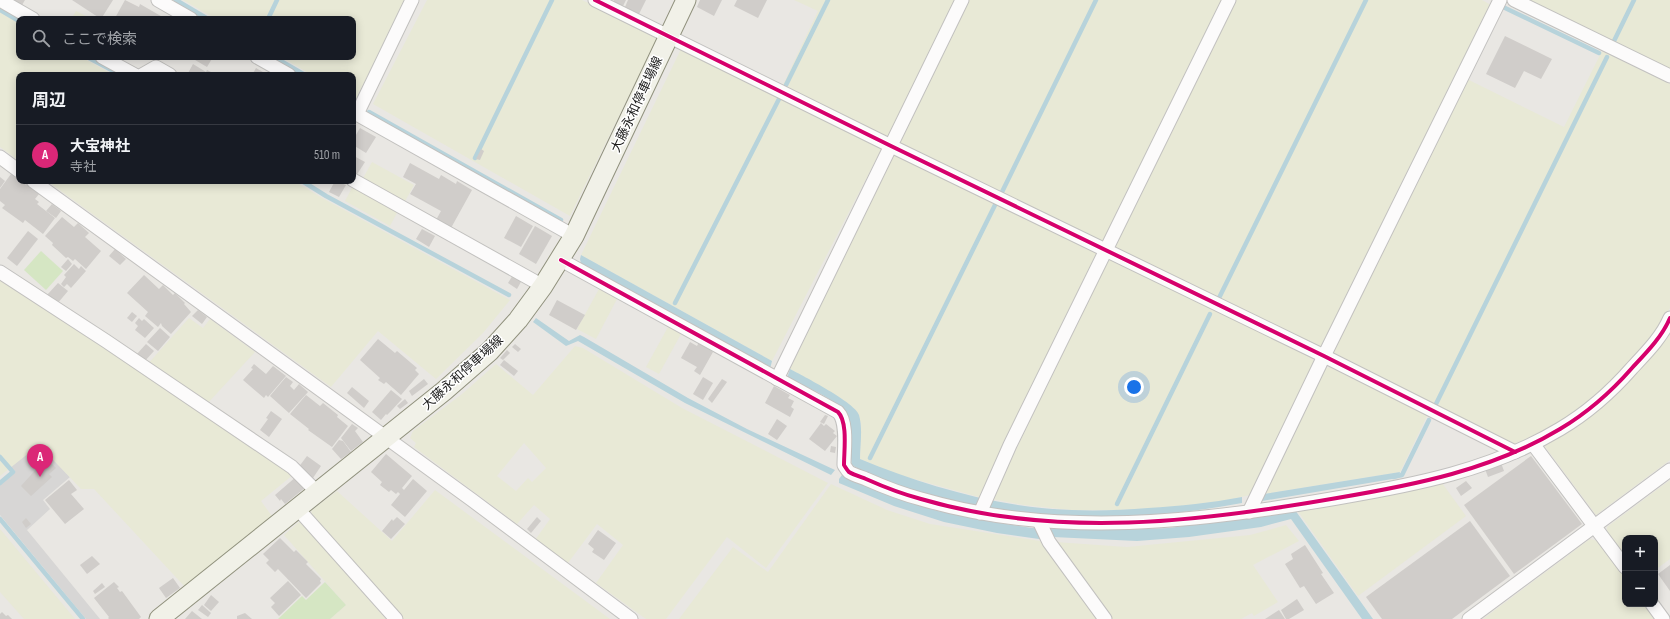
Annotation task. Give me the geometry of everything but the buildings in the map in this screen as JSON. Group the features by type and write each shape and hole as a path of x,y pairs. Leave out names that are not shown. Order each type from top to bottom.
{"main road":[{"name":"大藤永和停車場線","path":"159,619 444,391 490,351 518,320 561,260 574,236 686,0"}],"street":[{"path":"0,0 29,16"},
{"path":"158,0 186,16"},
{"path":"356,111 412,0"},
{"path":"595,0 891,146 1324,356 1515,452"},
{"path":"777,379 962,0"},
{"path":"983,506 1010,445 1229,0"},
{"path":"1249,512 1324,356 1500,0"},
{"path":"1514,0 1670,76"},
{"path":"108,60 130,72"},
{"path":"262,60 283,72"},
{"path":"147,72 156,66 165,72"},
{"path":"356,114 574,236"},
{"path":"0,157 16,169"},
{"path":"356,182 543,286"},
{"path":"37,184 386,437 631,619"},
{"path":"561,260 841,415 844,422 844,465 849,472 896,492 940,505 983,506 1038,521 1116,524 1170,522 1296,506 1450,476 1481,466 1533,444 1560,429 1595,405 1638,361 1666,328 1670,318"},
{"path":"0,272 106,341 292,467 317,492"},
{"path":"1533,444 1622,563"},
{"path":"1469,619 1670,470"},
{"path":"297,508 396,619"},
{"path":"1038,521 1048,542 1105,619"},
{"path":"1654,607 1663,619"}],"shaded area":[{"path":"39,445 70,477 43,500 50,509 27,530 100,619 86,619 0,515 0,485 15,471 10,467"}],"green space":[{"path":"183,0 405,0 356,99 356,72 307,72 286,60 356,60 356,16 211,16"},
{"path":"427,0 582,0 658,36 570,216 373,104"},
{"path":"794,0 956,0 889,136 880,135 782,87 818,11"},
{"path":"969,0 1224,0 1106,241 1099,243 898,145"},
{"path":"1236,0 1482,0 1491,5 1323,345 1317,349 1116,251 1115,244"},
{"path":"1526,0 1670,0 1670,70"},
{"path":"76,11 86,16 73,16"},
{"path":"0,12 16,21 16,60 86,60 108,72 16,72 16,159 0,147"},
{"path":"682,47 880,144 881,150 772,361 581,255"},
{"path":"1602,51 1670,84 1670,308 1658,329 1641,350 1591,402 1556,425 1512,445 1336,360 1333,352 1467,79 1564,127"},
{"path":"894,152 1098,252 1100,258 985,490 979,497 896,474 860,459 861,423 842,399 790,369"},
{"path":"372,162 414,185 403,205 361,182"},
{"path":"51,184 299,184 510,300 483,333 436,379 378,331 331,387"},
{"path":"354,184 399,209 390,226 345,201"},
{"path":"41,251 63,271 46,290 24,270"},
{"path":"1114,259 1312,356 1315,365 1250,495 1223,501 1172,507 1118,510 1071,510 1024,505 992,499 1107,262"},
{"path":"0,276 294,474 261,501 274,519 185,587 94,489 81,489 39,445 0,476"},
{"path":"599,289 617,299 596,339 577,329"},
{"path":"189,318 203,328 210,319 255,352 206,405 146,366"},
{"path":"668,327 681,334 659,374 646,367"},
{"path":"1670,332 1670,460 1596,515 1543,444 1620,389 1644,364"},
{"path":"575,346 583,348 682,408 828,483 766,568 727,537 666,619 646,619 596,583 623,545 597,524 568,563 535,540 550,519 534,505 517,524 414,447 416,443 410,438 413,431 462,394 496,364 533,395","holes":["524,443 546,468 532,482 528,478 516,491 497,476"]},
{"path":"1332,366 1428,414 1400,472 1264,494 1323,370"},
{"path":"1670,480 1670,559 1658,568 1658,535 1622,535 1622,555 1607,535 1607,527"},
{"path":"1442,483 1466,516 1358,596 1297,510"},
{"path":"831,484 887,510 930,524 1040,541 1098,619 679,619 733,547 768,572"},
{"path":"435,490 610,619 402,619 310,516 312,510 337,491 392,541"},
{"path":"300,521 386,619 330,619 346,605 284,535"},
{"path":"1286,525 1299,541 1253,565 1278,602 1254,616 1252,613 1241,619 1111,619 1055,542 1127,547 1250,535"},
{"path":"0,529 75,619 24,619 0,592"},
{"path":"1590,539 1598,541 1622,574 1622,607 1646,607 1655,619 1483,619"},
{"path":"325,582 346,605 330,619 278,619 302,596 306,600"}],"water":[{"path":"581,255 772,361 770,369 581,264"},
{"path":"536,318 569,341 580,335 688,398 747,429 835,470 831,475 685,403 578,341 566,346 533,322"},
{"path":"790,369 828,390 856,410 859,415 861,426 860,459 937,486 964,494 1018,505 1072,510 1110,510 1160,507 1207,503 1242,497 1242,503 1158,515 1088,517 1052,515 983,506 949,500 917,491 875,477 852,465 851,427 847,414 833,401 814,390 787,378"},
{"path":"1400,472 1398,478 1262,501 1264,494"},
{"path":"842,475 894,498 938,511 1032,528 1118,530 1169,528 1295,510 1373,619 1362,619 1291,519 1261,527 1189,537 1137,541 1053,537 1039,539 997,533 944,522 894,506 839,483 839,479"}],"waterway":[{"path":"176,0 203,16"},
{"path":"269,16 277,0"},
{"path":"475,158 552,0"},
{"path":"786,85 828,0"},
{"path":"1002,192 1096,0"},
{"path":"1219,298 1366,0"},
{"path":"1614,41 1634,0"},
{"path":"1503,7 1599,53"},
{"path":"0,10 16,19"},
{"path":"1435,406 1607,57"},
{"path":"93,60 115,72"},
{"path":"279,60 300,72"},
{"path":"675,303 779,99"},
{"path":"369,112 561,220"},
{"path":"307,184 326,196 509,295"},
{"path":"870,458 995,205"},
{"path":"1117,504 1210,314"},
{"path":"1393,477 1402,475 1429,420"},
{"path":"0,457 13,472 0,483"},
{"path":"0,519 83,619"}],"cycle path":[{"path":"595,0 891,146 1324,356 1515,452"},
{"path":"561,260 838,412 844,429 844,465 851,473 907,495 972,511 1024,519 1076,523 1181,519 1285,507 1395,488 1452,474 1480,465 1534,443 1570,423 1589,409 1616,385 1648,351 1663,332 1670,318"}],"place":[{"name":"大宝神社","path":"40,477"}]}
